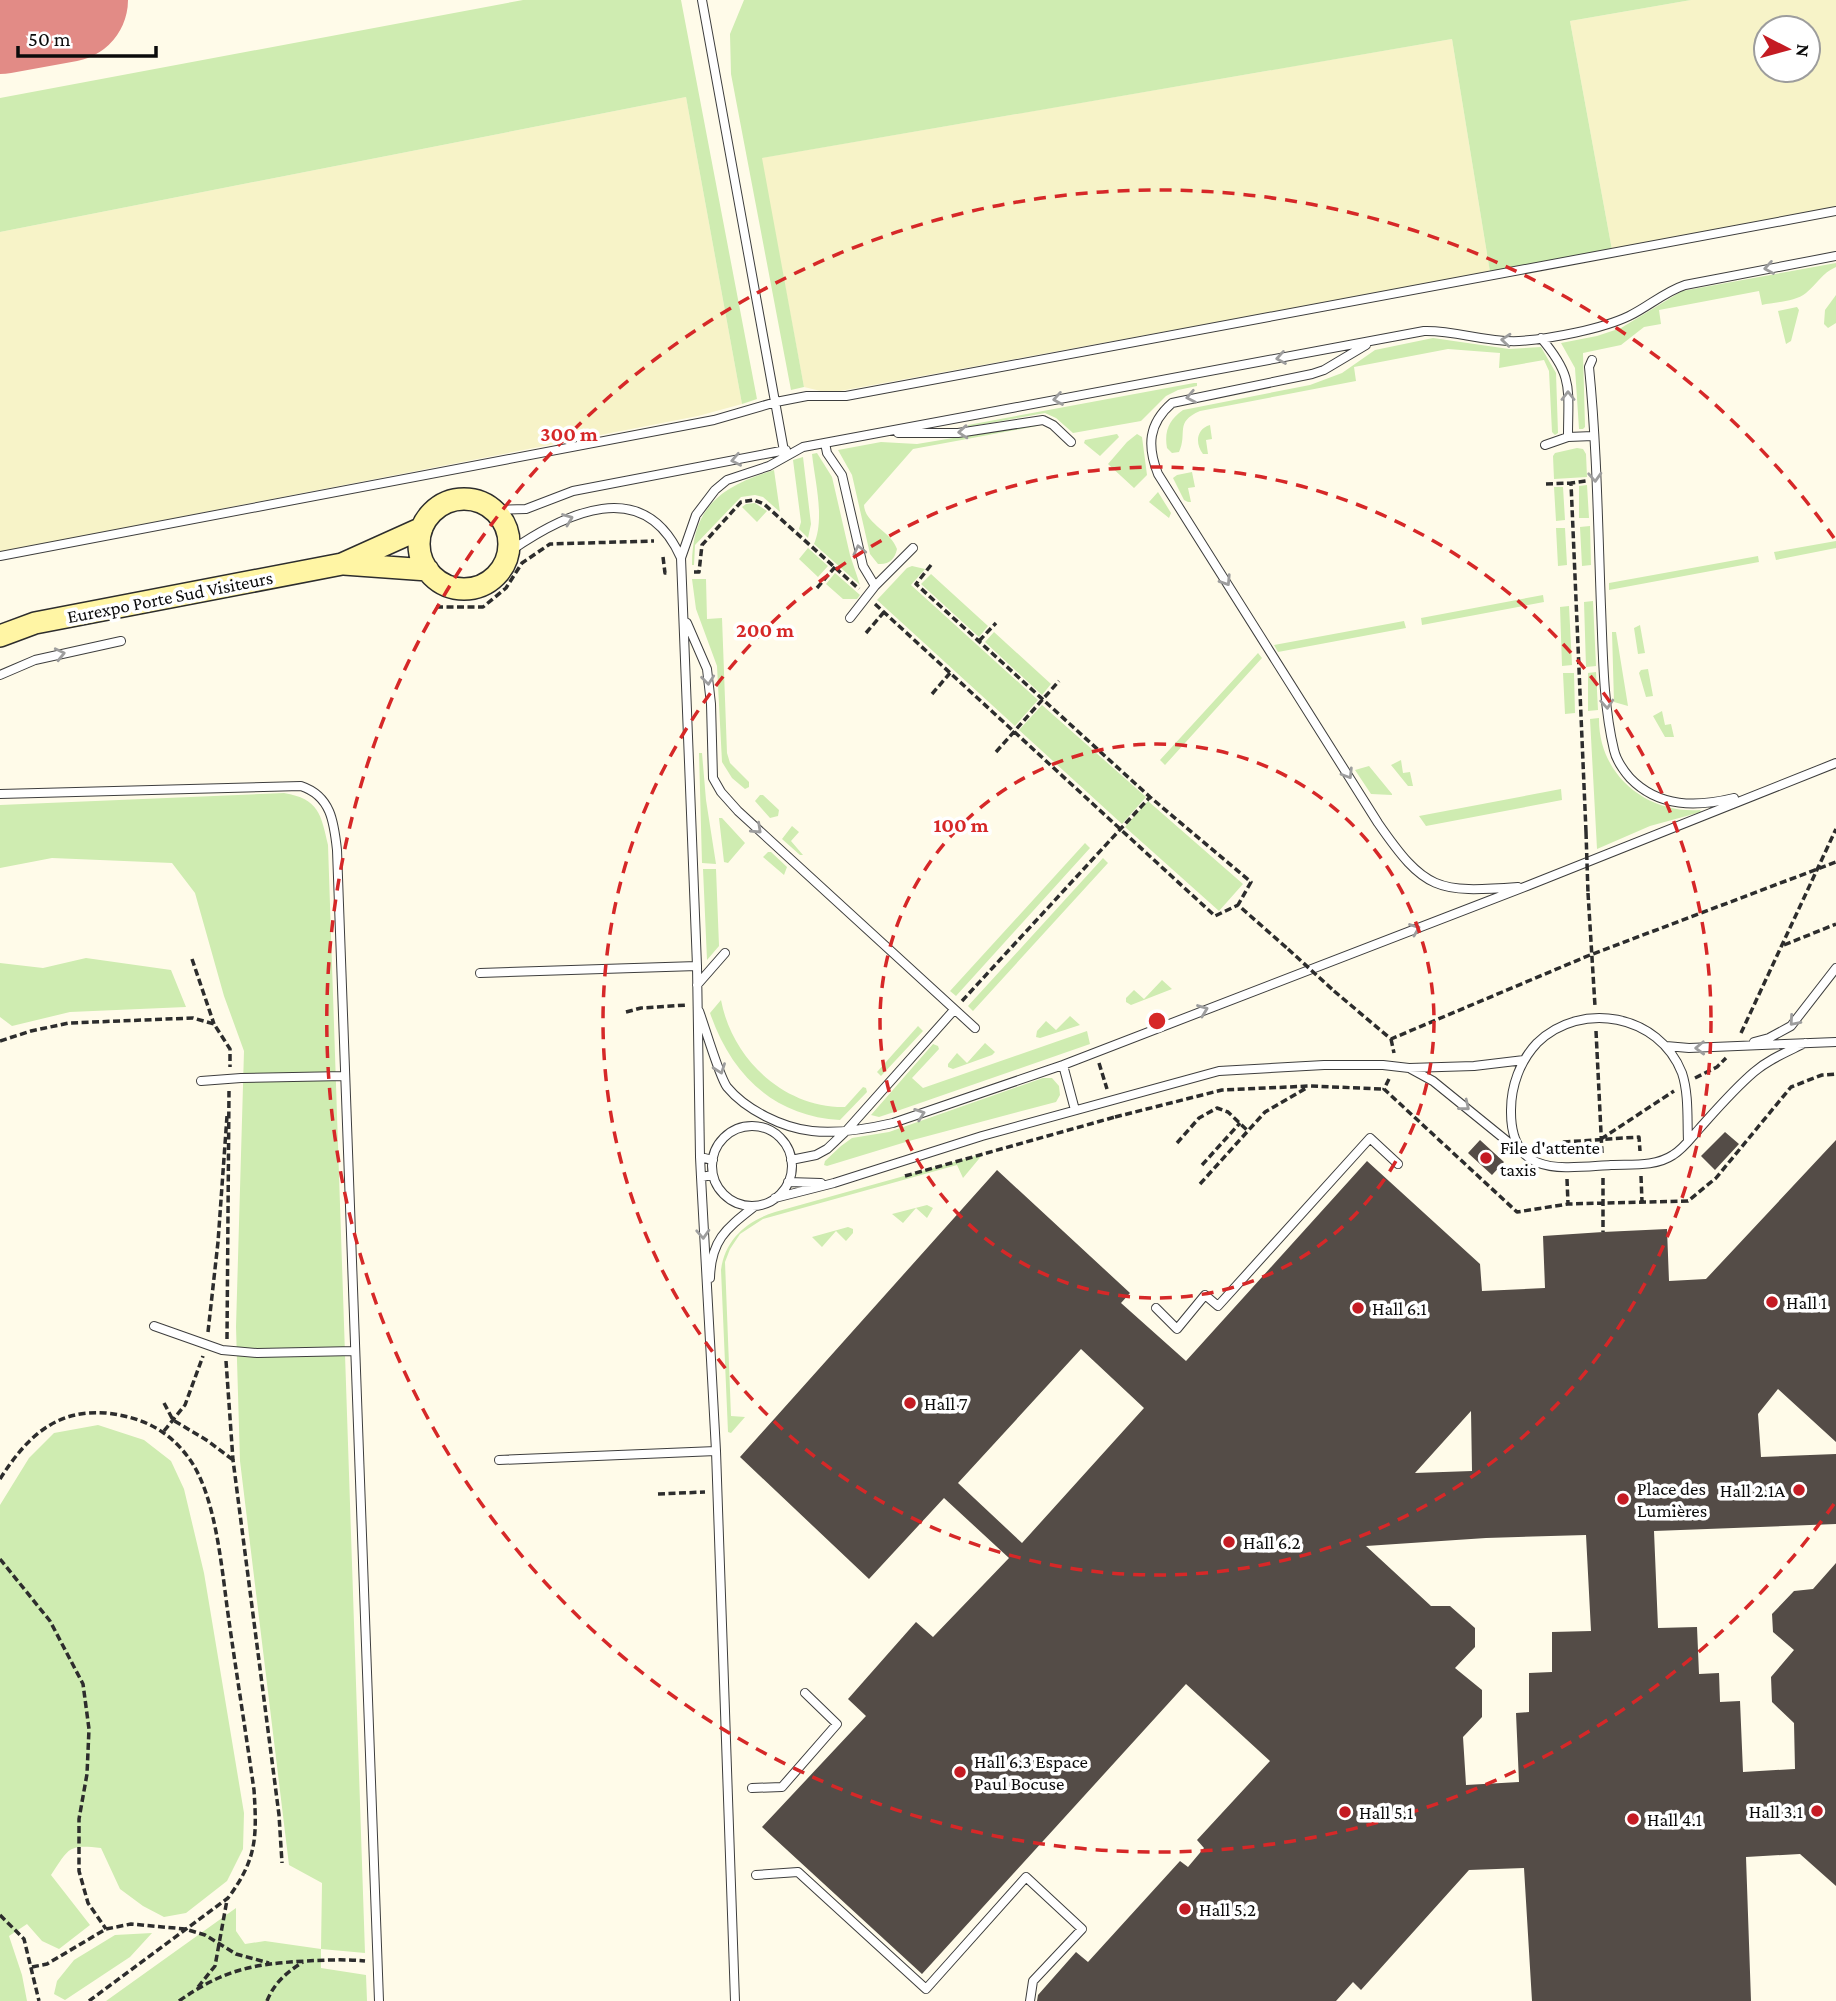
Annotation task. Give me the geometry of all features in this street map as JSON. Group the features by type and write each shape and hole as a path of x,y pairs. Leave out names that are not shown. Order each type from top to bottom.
{"street":[{"name":"Eurexpo Porte Sud Visiteurs","path":"0,636 35,623 342,564 422,528 429,516 440,506 453,500 481,502 494,510"},
{"path":"494,510 504,522 509,537 509,552"},
{"path":"422,528 419,543 421,557 428,570"},
{"name":"Eurexpo Porte Sud Visiteurs","path":"342,564 428,570 451,587 465,589 480,586 493,578 503,567 509,552"}],"lane":[{"path":"702,0 784,451"},
{"path":"0,556 715,420 807,396 845,396 1836,211"},
{"path":"494,510 526,509 573,491 1436,331 1507,341 1566,334 1628,317 1674,288 1836,256"},
{"path":"1541,338 1558,358 1568,383 1568,437"},
{"path":"1371,342 1324,370 1172,403 1161,412 1150,434 1152,459 1164,484 1378,823 1404,859 1426,879 1455,888 1478,890 1527,886"},
{"path":"1592,360 1589,367 1608,719 1615,754 1629,777 1648,792 1674,804 1705,805 1759,793"},
{"path":"878,433 958,433 1043,420 1053,425 1071,442"},
{"path":"1545,445 1568,437 1593,436"},
{"path":"825,443 827,453 842,475 863,566 875,586"},
{"path":"735,2001 716,1451 701,1177 697,966 681,558 696,515 715,490 727,480 769,466 803,447"},
{"path":"509,552 545,528 579,515 608,508 624,508 638,511 658,523 672,539 681,558"},
{"path":"850,618 866,595 913,548"},
{"path":"684,617 707,669 713,778 721,792 738,811 975,1028"},
{"path":"0,675 35,660 121,640"},
{"path":"697,1005 726,1085 750,1108 795,1128 813,1131 847,1130 893,1123 1063,1065 1836,764"},
{"path":"0,794 301,786 312,789 322,797 330,811 334,826 345,1076 379,2001"},
{"path":"697,985 725,953"},
{"path":"480,973 697,966"},
{"path":"1734,1046 1769,1038 1791,1026 1836,968"},
{"path":"791,1160 827,1149 954,1010"},
{"path":"1521,1152 1513,1134 1511,1102 1524,1060 1532,1049 1551,1033 1568,1023 1596,1017 1626,1021 1640,1027 1666,1046 1684,1084 1688,1141"},
{"path":"1666,1046 1689,1048 1836,1042"},
{"path":"1409,1068 1441,1088 1539,1165 1551,1168 1602,1166 1659,1162 1672,1156 1753,1073 1771,1060 1805,1044"},
{"path":"709,1319 713,1250 726,1228 755,1206 775,1198 834,1183 982,1136 1228,1070 1325,1065 1409,1068 1474,1066 1524,1060"},
{"path":"1063,1065 1076,1110"},
{"path":"201,1081 345,1076"},
{"path":"755,1206 744,1206 724,1195 713,1175 716,1148 734,1131 758,1127 780,1138 787,1148 791,1160 788,1182 775,1198"},
{"path":"1156,1308 1177,1329 1205,1295 1218,1306 1370,1138 1398,1164"},
{"path":"701,1157 713,1160"},
{"path":"701,1177 713,1175"},
{"path":"788,1182 834,1183"},
{"path":"154,1326 226,1350 257,1353 355,1351"},
{"path":"499,1460 716,1451"},
{"path":"752,1788 782,1787 837,1724 804,1693"},
{"path":"756,1875 798,1872 926,1989 1026,1877 1082,1929 1033,1981 1030,2001"}],"path":[{"path":"1546,484 1595,480"},
{"path":"1571,483 1590,955 1596,1017 1603,1232"},
{"path":"436,607 483,607 506,587 522,563 550,544 654,540 665,559 666,573 699,572 702,545 741,502 758,501 866,595 1215,916 1238,905 1251,882 1150,797 915,584 932,565"},
{"path":"817,588 835,568"},
{"path":"866,633 884,612"},
{"path":"979,641 996,623"},
{"path":"932,694 950,673"},
{"path":"996,752 1059,681"},
{"path":"954,1010 1150,797"},
{"path":"1601,1139 1684,1084 1724,1062 1782,946 1836,828"},
{"path":"1391,1039 1590,955 1836,862"},
{"path":"1238,905 1391,1039 1396,1066 1384,1090"},
{"path":"1782,946 1836,925"},
{"path":"192,959 214,1024 230,1049 226,1350 233,1460 279,1815 282,1863"},
{"path":"626,1012 641,1008 697,1005"},
{"path":"0,1041 69,1023 193,1018 214,1024"},
{"path":"1095,1052 1115,1117"},
{"path":"900,1177 1222,1090 1310,1086 1384,1090 1517,1212 1567,1205 1688,1201 1716,1178 1791,1087 1822,1074 1836,1074"},
{"path":"164,1431 185,1405 206,1344 212,1314 230,1078"},
{"path":"1200,1184 1265,1112 1310,1086"},
{"path":"1177,1143 1199,1118 1217,1108 1228,1112 1248,1131"},
{"path":"1202,1165 1240,1124"},
{"path":"164,1403 173,1420 233,1460"},
{"path":"0,1479 44,1427 61,1418 85,1412 109,1414 143,1420 164,1431 188,1457 201,1479 211,1511 254,1790 257,1828 253,1854 244,1877 228,1898 89,2001"},
{"path":"658,1494 717,1492"},
{"path":"0,1559 50,1621 83,1684 89,1729 87,1774 79,1819 79,1871 88,1903 106,1929"},
{"path":"197,1988 215,1966 228,1898"},
{"path":"0,1915 24,1939 39,2001"},
{"path":"32,1966 47,1964 106,1929 131,1924 186,1928 236,1954 269,1963"},
{"path":"179,2001 216,1978 246,1967 305,1961 357,1960 378,1963"},
{"path":"267,2001 271,1990 289,1971 305,1961"}],"shaded area":[{"path":"1691,0 1836,0 1836,207 1612,250 1570,21"},
{"path":"1452,39 1490,272 829,393 804,387 761,158"},
{"path":"686,97 742,404 698,416 0,552 0,232"}],"green space":[{"path":"523,0 681,0 757,399 742,404 686,97 0,232 0,98"},
{"path":"744,0 1691,0 1570,21 1612,250 1490,272 1452,39 762,158 804,387 791,390 731,74 730,34"},
{"path":"1836,263 1836,267 1823,275 1806,293 1796,298 1762,305 1759,291 1659,310 1661,324 1644,327 1621,345 1583,353 1585,427 1579,429 1575,368 1561,343 1621,328 1682,291"},
{"path":"1836,295 1836,323 1828,328 1824,324 1825,310"},
{"path":"1797,307 1799,310 1791,341 1786,344 1778,311"},
{"path":"1433,338 1509,349 1541,347 1556,373 1558,433 1555,435 1552,432 1549,371 1544,360 1499,368 1500,353 1448,349 1354,367 1356,381 1200,411 1184,424 1179,452 1172,453 1167,448 1169,426 1183,410 1310,385 1342,373 1375,350"},
{"path":"1197,383 1197,386 1166,396 1141,421 1073,433 1056,418 1045,413 968,427 968,425"},
{"path":"1037,424 913,449 864,505 865,512 873,523 889,537 897,549 891,561 878,564 870,554 852,475 838,450 881,442 917,444"},
{"path":"1210,425 1212,439 1206,440 1208,454 1203,454 1198,437 1205,427"},
{"path":"1117,434 1119,437 1100,456 1084,443 1085,440"},
{"path":"1137,434 1142,437 1147,475 1134,488 1108,464"},
{"path":"1583,449 1586,454 1587,477 1554,479 1555,453"},
{"path":"817,453 832,477 850,555 860,585 814,544 819,511 812,454"},
{"path":"803,457 811,524 808,538 799,529 801,522 793,460"},
{"path":"774,470 780,512 763,497 741,497 695,545 692,565 693,545 698,528 704,513 714,501 739,483"},
{"path":"1192,472 1195,487 1188,488 1191,502 1188,502 1184,500 1173,478"},
{"path":"1587,485 1589,518 1579,518 1579,486"},
{"path":"1554,487 1563,487 1565,520 1556,521"},
{"path":"1158,492 1171,513 1169,518 1149,502"},
{"path":"755,503 767,511 757,522 742,507"},
{"path":"1590,526 1591,565 1582,566 1580,527"},
{"path":"1556,528 1565,528 1567,565 1558,566"},
{"path":"1836,541 1836,548 1776,560 1774,552"},
{"path":"808,548 828,566 818,577 799,559"},
{"path":"1758,556 1759,562 1609,590 1609,583"},
{"path":"912,566 925,569 911,585 1038,700 1015,726 877,600"},
{"path":"835,573 860,595 857,599 843,599 826,584"},
{"path":"931,574 988,626 979,637 921,584"},
{"path":"692,579 706,579 707,619 722,618 727,753 730,763 749,782 749,787 745,789 732,778 722,762 717,666 696,609"},
{"path":"1543,595 1544,602 1422,625 1421,618"},
{"path":"1593,601 1596,666 1586,667 1584,602"},
{"path":"1569,606 1572,665 1562,666 1560,607"},
{"path":"1404,621 1406,628 1278,652 1274,645"},
{"path":"1640,625 1645,653 1638,654 1634,628"},
{"path":"994,632 1051,684 1042,695 985,642"},
{"path":"1612,632 1616,632 1628,706 1614,702"},
{"path":"1258,653 1262,658 1165,765 1160,760"},
{"path":"1648,669 1653,696 1646,697 1639,673"},
{"path":"1596,672 1598,710 1588,711 1588,673"},
{"path":"1563,673 1574,673 1575,713 1565,714"},
{"path":"1042,705 1146,797 1122,824 1019,730"},
{"path":"1662,711 1665,725 1671,724 1674,737 1665,737 1653,716"},
{"path":"1599,718 1607,757 1616,773 1629,786 1661,805 1701,812 1650,826 1597,849 1590,719"},
{"path":"699,753 702,753 716,864 702,863"},
{"path":"1401,760 1403,773 1410,772 1413,786 1408,786 1391,765"},
{"path":"1369,766 1392,795 1371,794 1355,770"},
{"path":"1561,789 1562,800 1426,826 1419,816"},
{"path":"284,793 305,799 311,804 320,817 328,845 365,1953 321,1949 322,1883 289,1865 240,1461 236,1327 244,1051 224,996 195,893 172,863 52,858 0,868 0,805"},
{"path":"760,795 779,810 778,816 770,818 755,801"},
{"path":"1148,801 1243,884 1219,911 1125,827"},
{"path":"719,818 745,843 728,863 724,862"},
{"path":"792,826 799,832 791,841 803,855 782,839"},
{"path":"1085,843 1090,848 956,996 950,991"},
{"path":"768,852 787,867 784,875 763,857"},
{"path":"1103,858 1108,863 973,1011 968,1006"},
{"path":"703,869 716,869 719,946 707,960"},
{"path":"86,958 171,970 186,1007 70,1012 12,1026 0,1017 0,963 43,968"},
{"path":"1162,980 1172,989 1131,1005 1126,1002 1126,998 1134,990 1144,999"},
{"path":"721,1000 736,1042 764,1076 782,1089 801,1099 845,1107 863,1087 867,1092 840,1120 816,1117 775,1100 743,1073 719,1035 710,1013"},
{"path":"1070,1016 1080,1025 1036,1037 1037,1031 1046,1021 1056,1030"},
{"path":"918,1026 923,1031 881,1076 877,1072"},
{"path":"1087,1031 1090,1044 879,1117 871,1115 933,1044 939,1049 912,1078 923,1088"},
{"path":"985,1043 995,1052 992,1055 953,1069 948,1067 957,1053 967,1063"},
{"path":"1043,1078 1052,1078 1059,1086 1060,1095 1056,1102 824,1165 825,1161 852,1138 889,1132"},
{"path":"983,1154 963,1178 957,1165 763,1219 740,1234 725,1262 731,1416 745,1417 731,1433 728,1432 721,1270 732,1240 755,1220 775,1212"},
{"path":"927,1205 933,1208 927,1218 916,1208 903,1223 892,1214"},
{"path":"848,1227 853,1229 853,1233 846,1241 836,1231 822,1247 812,1237"},
{"path":"98,1425 144,1440 171,1461 184,1489 204,1573 244,1813 243,1849 227,1881 186,1913 164,1917 120,1889 101,1848 82,1847 70,1850 51,1875 90,1925 59,1949 42,1941 27,1924 9,1936 22,1975 27,2001 0,2001 0,1505 29,1458 54,1433"},
{"path":"236,1908 236,1931 245,1944 265,1941 321,1949 321,1968 366,1975 367,2001 106,2001"},
{"path":"152,1933 130,1957 65,2000 54,1994 57,1981 74,1960 115,1935"}],"building":[{"path":"1725,1132 1739,1144 1715,1170 1701,1156"},
{"name":"File d'attente taxis","path":"1480,1140 1504,1162 1492,1175 1468,1153"},
{"path":"1836,1140 1836,1442 1778,1389 1758,1414 1761,1457 1836,1454 1836,1524 1654,1531 1658,1628 1697,1627 1699,1674 1719,1673 1720,1702 1740,1701 1743,1772 1795,1769 1794,1723 1772,1702 1771,1677 1794,1650 1773,1632 1772,1614 1794,1591 1813,1589 1836,1563 1836,1886 1800,1854 1746,1857 1751,2001 1532,2001 1524,1868 1469,1870 1361,1990 1353,1982 1336,2001 1037,2001 1038,1995 1076,1952 1088,1962 1180,1861 1188,1867 1204,1848 1197,1840 1270,1761 1186,1684 922,1974 762,1827 866,1716 848,1699 916,1622 933,1637 1009,1558 944,1498 869,1579 740,1457 997,1170 1130,1293 1121,1303 1186,1361 1367,1161 1480,1264 1482,1291 1545,1288 1543,1236 1603,1232 1667,1229 1669,1281 1706,1279","holes":["1081,1349 1144,1408 1022,1543 958,1483","1471,1411 1472,1471 1415,1473","1586,1535 1591,1631 1552,1632 1552,1672 1529,1673 1529,1712 1516,1713 1519,1782 1466,1785 1463,1737 1482,1717 1482,1690 1455,1668 1475,1647 1475,1628 1450,1606 1431,1606 1366,1546"]}],"runway":[{"path":"0,12 66,0"}],"place":[{"name":"File d'attente taxis","path":"1486,1158"},
{"name":"Hall 1","path":"1772,1302"},
{"name":"Hall 6.1","path":"1358,1308"},
{"name":"Hall 7","path":"910,1403"},
{"name":"Hall 2.1A","path":"1799,1490"},
{"name":"Place des Lumières","path":"1623,1499"},
{"name":"Hall 6.2","path":"1229,1542"},
{"name":"Hall 6.3 Espace Paul Bocuse","path":"960,1772"},
{"name":"Hall 3.1","path":"1817,1811"},
{"name":"Hall 5.1","path":"1345,1812"},
{"name":"Hall 4.1","path":"1633,1819"},
{"name":"Hall 5.2","path":"1185,1909"}]}
